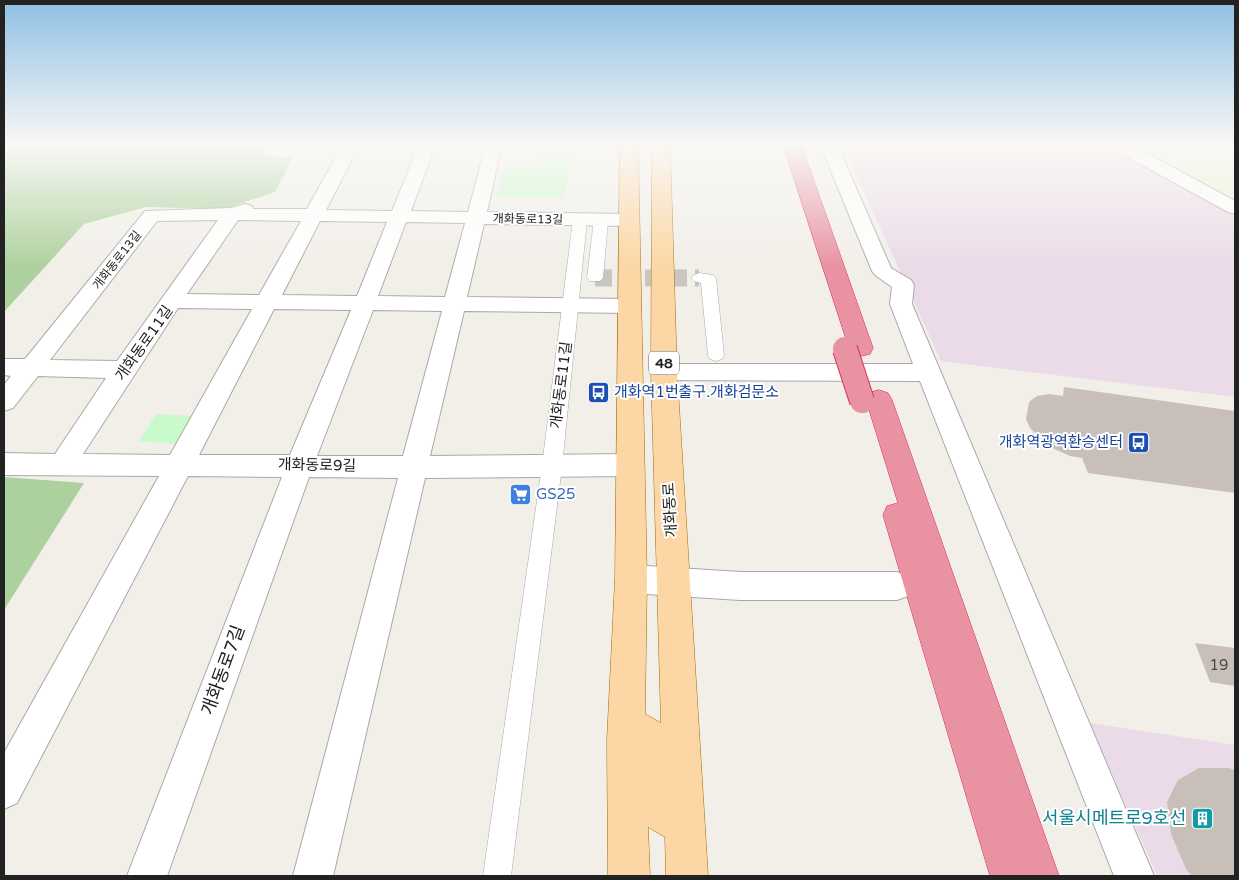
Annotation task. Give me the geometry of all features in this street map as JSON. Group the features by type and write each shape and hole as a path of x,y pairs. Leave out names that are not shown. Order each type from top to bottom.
{"highway":[{"path":"795,185 853,348"},
{"path":"804,185 853,348 963,687 1011,876"},
{"path":"963,687 1038,876"}],"main road":[{"name":"48","path":"629,185 631,579 626,740 629,876"},
{"name":"개화동로","path":"662,185 664,372 687,876"},
{"path":"626,740 633,731 641,731 647,734 651,740 658,808 663,814 684,826"}],"street":[{"path":"4,790 330,185"},
{"path":"300,465 412,185"},
{"name":"개화동로13길","path":"454,304 484,185"},
{"path":"845,185 882,271 903,285 902,304 1017,593 1134,876"},
{"path":"1193,185 1235,208"},
{"name":"개화동로13길","path":"31,367 152,215 232,214 317,209 629,213"},
{"name":"개화동로13길","path":"477,211 580,220 602,220 629,213"},
{"path":"172,301 232,214"},
{"name":"개화동로13길","path":"571,305 580,220"},
{"path":"595,278 602,220"},
{"path":"699,278 708,278 716,355"},
{"name":"개화동로11길","path":"63,463 172,301 630,306"},
{"path":"313,876 454,304"},
{"name":"개화동로11길","path":"552,466 571,305"},
{"path":"4,367 124,370"},
{"path":"4,402 31,367"},
{"path":"664,372 929,373"},
{"name":"개화동로9길","path":"4,464 414,467 630,465"},
{"name":"개화동로7길","path":"147,876 300,465"},
{"path":"497,876 552,466"},
{"path":"631,579 740,586 897,586"}],"shaded area":[{"path":"861,185 1182,185 1235,214 1235,397 941,361"},
{"path":"1090,723 1235,745 1235,876 1157,876"}],"green space":[{"path":"4,185 279,185 275,192 224,209 146,207 84,224 4,312"},
{"path":"500,185 566,185 564,197 497,197"},
{"path":"1204,185 1235,185 1235,202"},
{"path":"156,414 194,416 177,444 139,441"},
{"path":"4,477 84,483 4,610"}],"building":[{"name":"개화역광역환승센터","path":"1064,387 1235,411 1235,493 1088,473 1082,458 1070,456 1048,446 1030,428 1026,419 1029,402 1037,396 1049,394 1063,396"},
{"path":"1195,643 1235,648 1235,686 1210,682"},
{"name":"서울시메트로9호선","path":"1199,768 1228,768 1235,770 1235,876 1192,876 1186,869 1171,834 1167,802 1178,780"}],"tunnel":[{"path":"595,278 699,278"}],"place":[{"name":"개화역1번출구.개화검문소","path":"598,392"},
{"name":"개화역광역환승센터","path":"1139,442"},
{"name":"GS25","path":"520,494"},
{"name":"서울시메트로9호선","path":"1202,818"}]}
